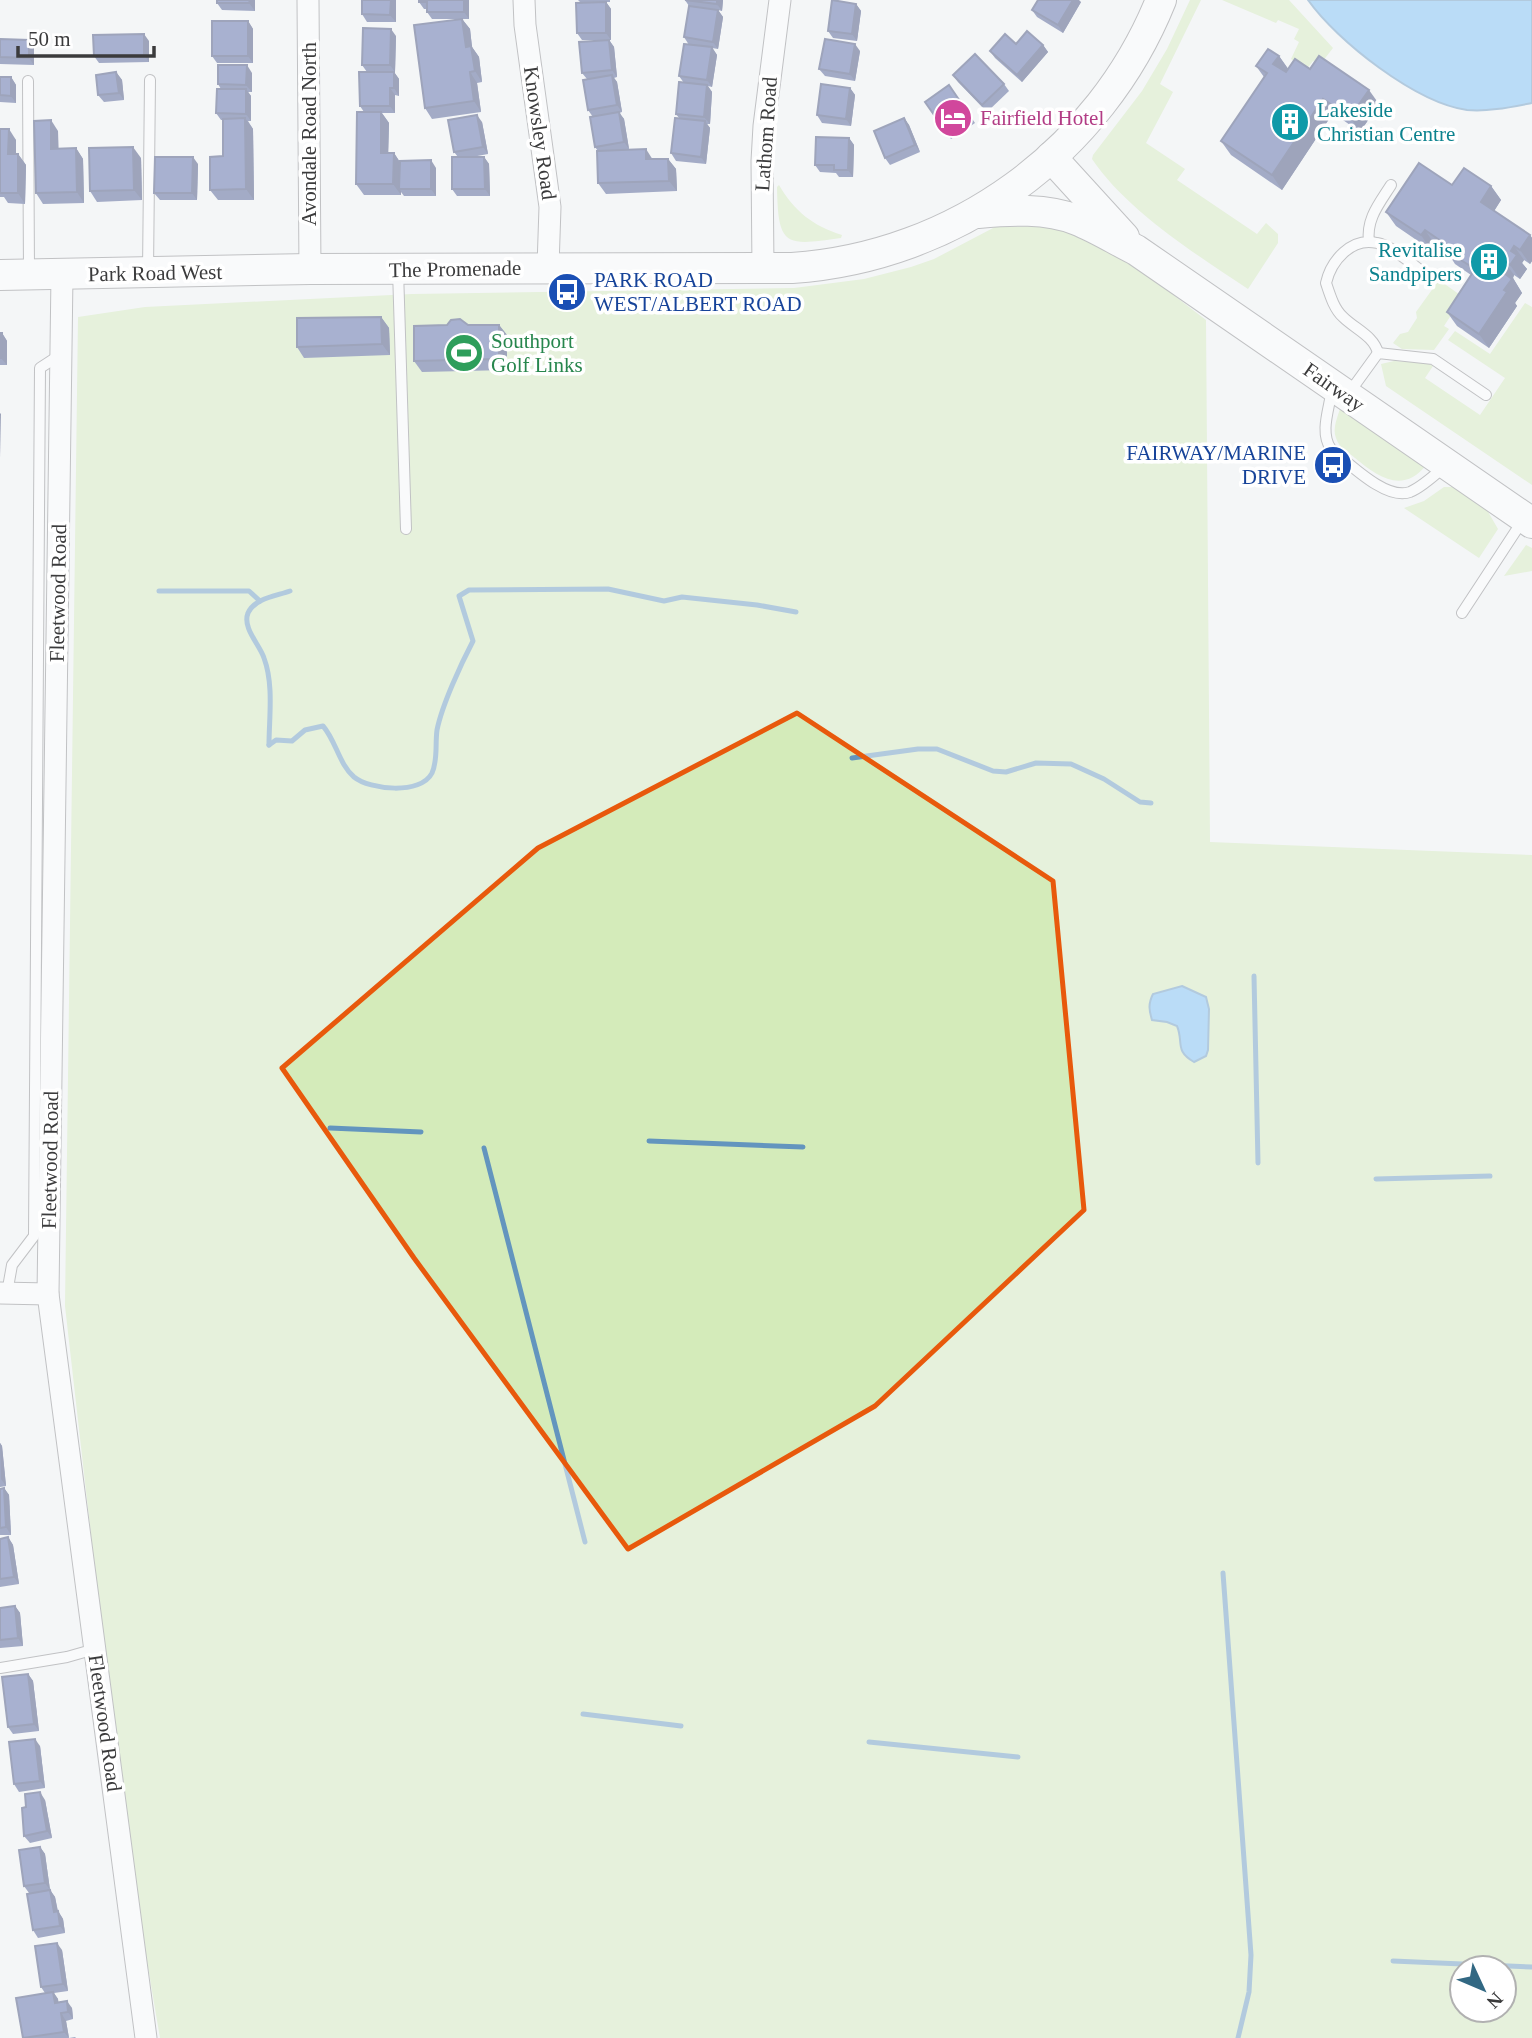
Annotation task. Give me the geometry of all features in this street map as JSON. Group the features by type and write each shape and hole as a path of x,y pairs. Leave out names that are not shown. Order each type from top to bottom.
{"street":[{"name":"Avondale Road North","path":"308,0 310,269"},
{"name":"Knowsley Road","path":"524,0 550,207 548,267"},
{"name":"Lathom Road","path":"763,268 764,126 780,0"},
{"name":"The Promenade","path":"310,269 763,268 817,266 866,258 923,239 974,214 1051,157 1087,122 1122,75 1161,0"},
{"name":"Fairway","path":"1051,157 1136,250"},
{"name":"Fairway","path":"974,214 1008,210 1041,212 1076,220 1136,250 1528,520"},
{"name":"Park Road West","path":"15,275 310,269"},
{"name":"Fleetwood Road","path":"62,275 48,1294 146,2038"},
{"path":"4,1293 48,1294"}],"lane":[{"path":"148,274 150,80"},
{"path":"15,275 29,81"},
{"path":"1369,242 1367,229 1370,219 1391,185"},
{"path":"1378,353 1376,345 1341,316 1326,283 1335,260 1358,244 1379,243 1423,272"},
{"path":"398,270 406,529"},
{"path":"1378,353 1340,390 1325,429 1326,442 1331,449 1385,491 1398,494 1409,492 1447,464"},
{"path":"1378,353 1433,359 1486,395"},
{"path":"4,1293 12,1265 34,1236 40,368 61,354"},
{"path":"1462,613 1528,520"},
{"path":"0,1668 67,1657 95,1649"}],"highlighted area":[{"path":"797,713 1053,881 1084,1210 875,1406 628,1549 414,1258 282,1068 538,848"}],"green space":[{"path":"1190,0 1201,0 1160,84 1173,92 1146,143 1185,169 1177,180 1257,234 1266,223 1278,234 1278,243 1248,289 1185,247 1143,214 1092,159 1142,91 1167,49"},
{"path":"1222,0 1289,0 1333,48 1319,66 1313,61 1306,70 1291,59 1299,42 1294,39 1299,29 1278,20 1276,23"},
{"path":"779,185 791,203 805,216 842,235 841,238 808,242 788,238 780,221"},
{"path":"1040,226 1067,231 1116,251 1206,320 1210,842 1532,855 1532,2038 160,2038 124,1825 65,1306 78,317 145,307 412,294 794,288 864,279 934,259 995,227"},
{"path":"1439,280 1463,297 1444,326 1449,329 1434,350 1402,349 1393,343 1400,334 1408,332 1417,318 1416,312"},
{"path":"1525,303 1532,307 1532,485 1386,386 1381,364 1394,361 1428,363 1433,366 1425,378 1480,415 1505,378 1448,340 1455,331 1490,354"},
{"path":"1341,406 1427,464 1409,479 1400,481 1391,480 1373,471 1344,450 1337,441 1335,426"},
{"path":"1444,487 1453,487 1487,510 1498,529 1479,558 1404,508 1424,501"},
{"path":"1526,545 1532,548 1532,571 1504,576"}],"water":[{"path":"1308,0 1532,0 1532,103 1491,110 1467,110 1425,96 1379,68 1358,51 1338,34"},
{"path":"1182,986 1206,997 1209,1009 1208,1050 1206,1056 1194,1062 1182,1050 1177,1026 1152,1020 1150,1010 1153,994"}],"building":[{"path":"217,0 250,0 249,3 217,3"},
{"path":"362,0 391,0 390,15 362,14"},
{"path":"419,0 464,0 464,12 427,12 427,2"},
{"path":"685,0 717,0 717,4"},
{"path":"832,0 856,4 852,34 828,31"},
{"path":"1038,0 1073,0 1058,25 1032,10"},
{"path":"606,2 606,33 577,33 576,3"},
{"path":"689,6 718,10 713,42 684,37"},
{"path":"462,19 466,47 471,46 475,71 470,72 474,101 425,108 414,25"},
{"path":"212,21 248,21 248,56 212,56"},
{"path":"363,28 391,29 390,65 362,65"},
{"path":"1027,31 1043,45 1017,75 990,51 1005,34 1016,44"},
{"path":"144,34 144,55 94,56 93,35"},
{"path":"0,39 29,40 29,58 0,57"},
{"path":"825,39 855,44 850,74 819,69"},
{"path":"609,40 612,70 582,73 579,42"},
{"path":"684,44 712,47 707,80 679,76"},
{"name":"Lakeside Christian Centre","path":"1268,49 1279,56 1273,64 1286,72 1295,59 1310,69 1319,56 1369,90 1350,117 1323,99 1272,175 1221,141 1267,73 1256,66"},
{"path":"975,54 1004,84 982,105 953,75"},
{"path":"218,65 247,65 246,85 218,84"},
{"path":"116,72 119,93 98,95 96,75"},
{"path":"359,72 394,72 394,88 390,88 390,106 360,106"},
{"path":"612,75 617,105 588,110 583,80"},
{"path":"0,77 11,77 11,96 0,95"},
{"path":"679,82 707,85 704,117 676,114"},
{"path":"821,84 850,88 846,119 817,115"},
{"path":"949,85 970,116 946,132 925,102"},
{"path":"217,89 246,89 246,114 216,113"},
{"path":"357,112 381,112 381,153 394,153 393,184 356,184"},
{"path":"619,112 624,142 595,147 590,117"},
{"path":"477,115 483,147 454,152 448,120"},
{"path":"245,118 246,189 210,190 210,157 223,156 223,119"},
{"path":"675,118 705,121 701,157 671,153"},
{"path":"904,118 915,145 885,158 874,131"},
{"path":"51,120 51,149 76,148 77,192 36,193 34,121"},
{"path":"0,129 9,129 8,154 18,154 18,193 0,193"},
{"path":"816,137 849,138 848,170 834,170 834,165 815,165"},
{"path":"133,147 134,190 90,191 89,148"},
{"path":"646,149 646,159 668,159 669,181 598,183 597,151"},
{"path":"155,157 193,157 192,193 154,193"},
{"path":"452,157 484,157 485,189 452,189"},
{"path":"431,160 431,189 399,189 400,161"},
{"name":"Revitalise Sandpipers","path":"1419,163 1452,185 1464,168 1491,186 1481,202 1530,235 1520,250 1514,246 1511,251 1517,255 1510,265 1504,261 1501,266 1507,269 1504,273 1512,279 1504,290 1507,292 1479,334 1447,312 1475,269 1445,250 1448,246 1425,230 1421,235 1386,212"},
{"path":"381,317 382,344 297,347 297,318"},
{"name":"Southport Golf Links","path":"460,319 468,325 499,325 499,359 414,361 414,326 447,325 451,320"},
{"path":"2,333 1,358 0,358"},
{"path":"4,1488 6,1527 0,1528 0,1489"},
{"path":"8,1537 14,1577 0,1579 0,1539"},
{"path":"15,1606 18,1638 0,1640 0,1608"},
{"path":"28,1674 34,1724 8,1727 2,1677"},
{"path":"35,1739 40,1781 14,1784 9,1742"},
{"path":"40,1792 47,1831 24,1836 22,1808 26,1807 25,1794"},
{"path":"40,1847 45,1883 24,1886 19,1850"},
{"path":"50,1890 60,1926 33,1930 27,1894"},
{"path":"57,1943 63,1984 41,1987 35,1946"},
{"path":"53,1992 55,2003 67,2001 68,2012 61,2013 64,2032 23,2038 16,1998"}],"waterway":[{"path":"269,745 276,740 292,741 305,730 323,726 349,772 361,781 395,788 417,785 426,780 434,768 437,730 443,709 473,641 459,596 469,590 608,589 664,601 682,597 796,612"},
{"path":"159,591 249,591 260,601"},
{"path":"269,745 269,679 264,658 249,630 247,619 248,613 256,604 290,591"},
{"path":"852,758 937,749 993,771 1006,772 1036,763 1071,764 1104,779 1140,802 1151,803"},
{"path":"1254,976 1258,1163"},
{"path":"330,1128 421,1132"},
{"path":"649,1141 803,1147"},
{"path":"484,1148 585,1542"},
{"path":"1376,1179 1490,1176"},
{"path":"1223,1573 1251,1955 1249,1992 1238,2038"},
{"path":"583,1714 681,1726"},
{"path":"869,1742 1018,1757"},
{"path":"1393,1961 1532,1967"}],"place":[{"name":"Fairfield Hotel","path":"953,118"},
{"name":"Lakeside Christian Centre","path":"1290,122"},
{"name":"Revitalise Sandpipers","path":"1489,262"},
{"name":"PARK ROAD WEST/ALBERT ROAD","path":"567,292"},
{"name":"Southport Golf Links","path":"464,353"},
{"name":"FAIRWAY/MARINE DRIVE","path":"1333,465"}]}
